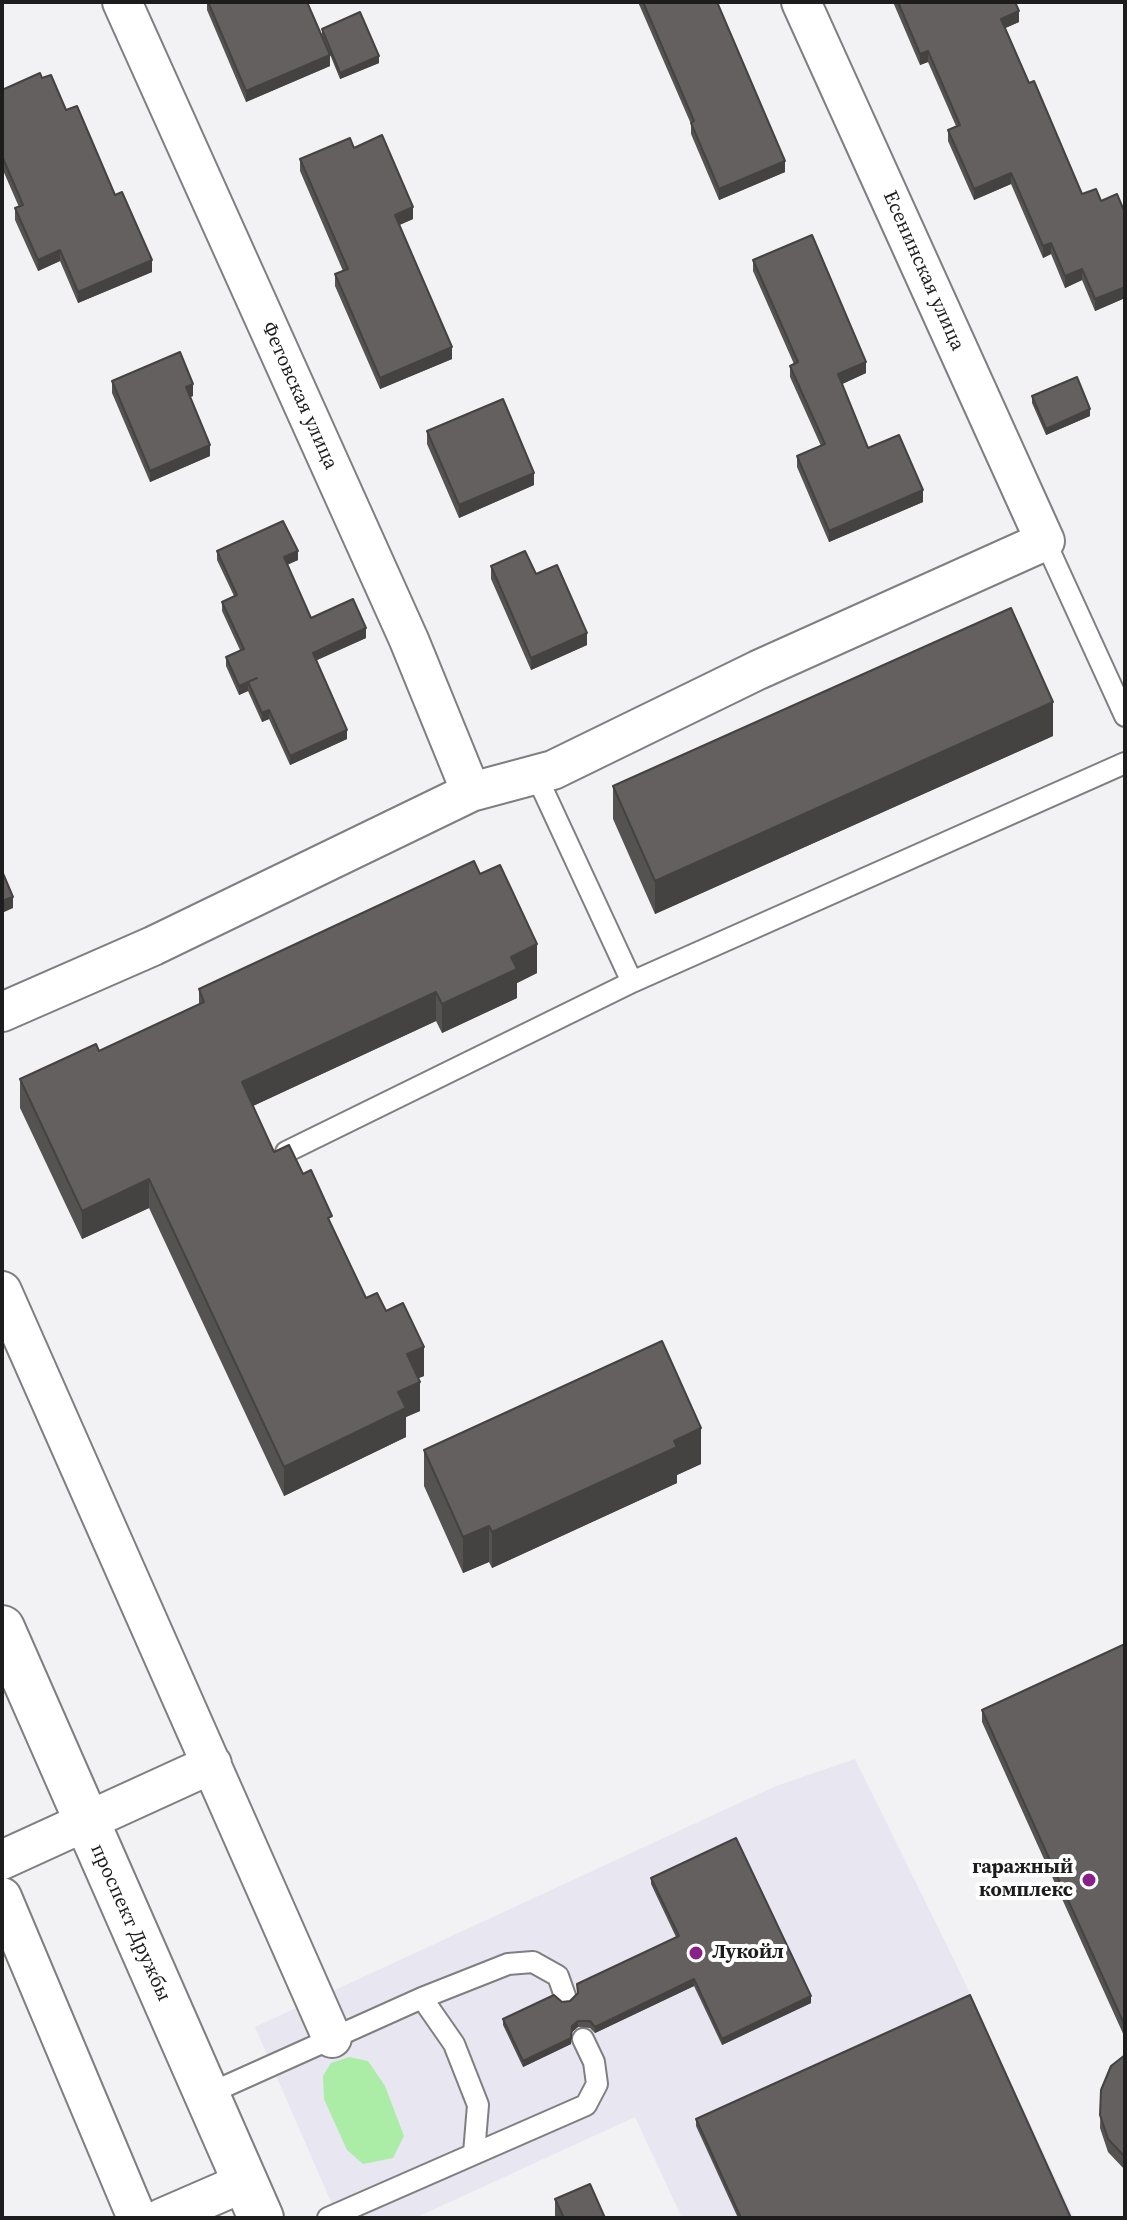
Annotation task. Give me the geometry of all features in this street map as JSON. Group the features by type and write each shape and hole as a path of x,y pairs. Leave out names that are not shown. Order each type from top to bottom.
{"main road":[{"name":"проспект Дружбы","path":"2,1628 253,2200"}],"street":[{"name":"Фетовская улица","path":"122,2 409,640 471,792"},
{"name":"Есенинская улица","path":"801,2 1045,541"},
{"path":"2,1012 153,946 471,792 553,770 758,670 1045,541"},
{"path":"2,1291 332,2038"},
{"path":"2,1860 212,1764"},
{"path":"2,1897 137,2218"},
{"path":"162,2218 253,2200"}],"lane":[{"path":"1045,541 1125,716"},
{"path":"286,1152 632,982 1125,763"},
{"path":"536,775 632,982"},
{"path":"206,2095 422,1998 508,1964 533,1962 558,1976 565,1996"},
{"path":"422,1998 454,2044 478,2105 474,2153"},
{"path":"328,2218 586,2105 597,2084 594,2062 583,2039"}],"shaded area":[{"path":"855,1759 958,1968 1074,2218 682,2218 635,2117 415,2218 338,2218 255,2027 776,1786"}],"green space":[{"path":"349,2057 368,2061 385,2086 404,2136 393,2158 363,2164 347,2150 324,2099 323,2076 331,2063"}],"building":[{"path":"208,2 307,2 330,55 246,91"},
{"path":"643,2 717,2 785,161 719,189 691,123 694,121"},
{"path":"898,2 1015,2 1019,11 1001,19 1029,83 1034,81 1082,194 1096,189 1101,201 1117,194 1125,213 1125,287 1095,299 1082,269 1065,276 1051,243 1043,246 1011,173 974,189 948,130 960,125 928,51 920,54"},
{"path":"360,12 379,56 340,73 322,29"},
{"path":"40,73 42,78 51,75 66,110 77,106 115,195 122,192 152,260 78,292 60,250 38,260 15,208 23,205 2,156 2,90"},
{"path":"382,135 413,207 395,215 452,347 380,378 335,274 348,269 300,159 350,138 354,148"},
{"path":"812,235 866,362 838,374 868,448 899,435 923,490 829,531 797,456 825,444 790,366 798,362 753,260"},
{"path":"180,352 193,384 186,387 210,445 150,471 112,381"},
{"path":"1077,377 1090,409 1046,429 1032,396"},
{"path":"503,399 534,473 459,505 427,431"},
{"path":"283,521 298,551 284,557 311,618 353,599 366,628 313,653 347,730 290,756 269,710 262,713 248,682 239,686 226,657 244,649 222,602 237,595 217,551"},
{"path":"525,551 536,574 557,565 587,633 531,658 491,566"},
{"path":"1011,608 1053,702 655,881 613,786"},
{"path":"474,861 480,874 500,865 537,944 511,957 517,969 442,1004 436,992 242,1082 274,1152 289,1145 303,1174 311,1170 332,1216 328,1218 366,1298 377,1293 386,1311 403,1303 424,1347 407,1354 420,1382 398,1392 406,1408 284,1467 149,1179 82,1211 20,1079 96,1044 99,1051 204,1002 199,989"},
{"path":"2,871 13,897 2,901"},
{"path":"662,1341 701,1428 674,1441 677,1447 492,1532 489,1526 463,1537 424,1450"},
{"name":"гаражный комплекс","path":"1125,1644 1125,2026 982,1710"},
{"path":"736,1838 811,1996 722,2039 694,1979 595,2027 590,2021 578,2021 572,2026 571,2038 523,2061 503,2019 554,1995 562,2002 570,2001 578,1993 577,1984 679,1936 651,1878"},
{"path":"970,1995 1071,2218 741,2218 696,2119"},
{"path":"1125,2055 1125,2157 1108,2139 1100,2115 1101,2090 1111,2066"},
{"path":"590,2184 605,2218 564,2218 555,2199"}],"place":[{"name":"гаражный комплекс","path":"1089,1880"},
{"name":"Лукойл","path":"696,1953"}]}
